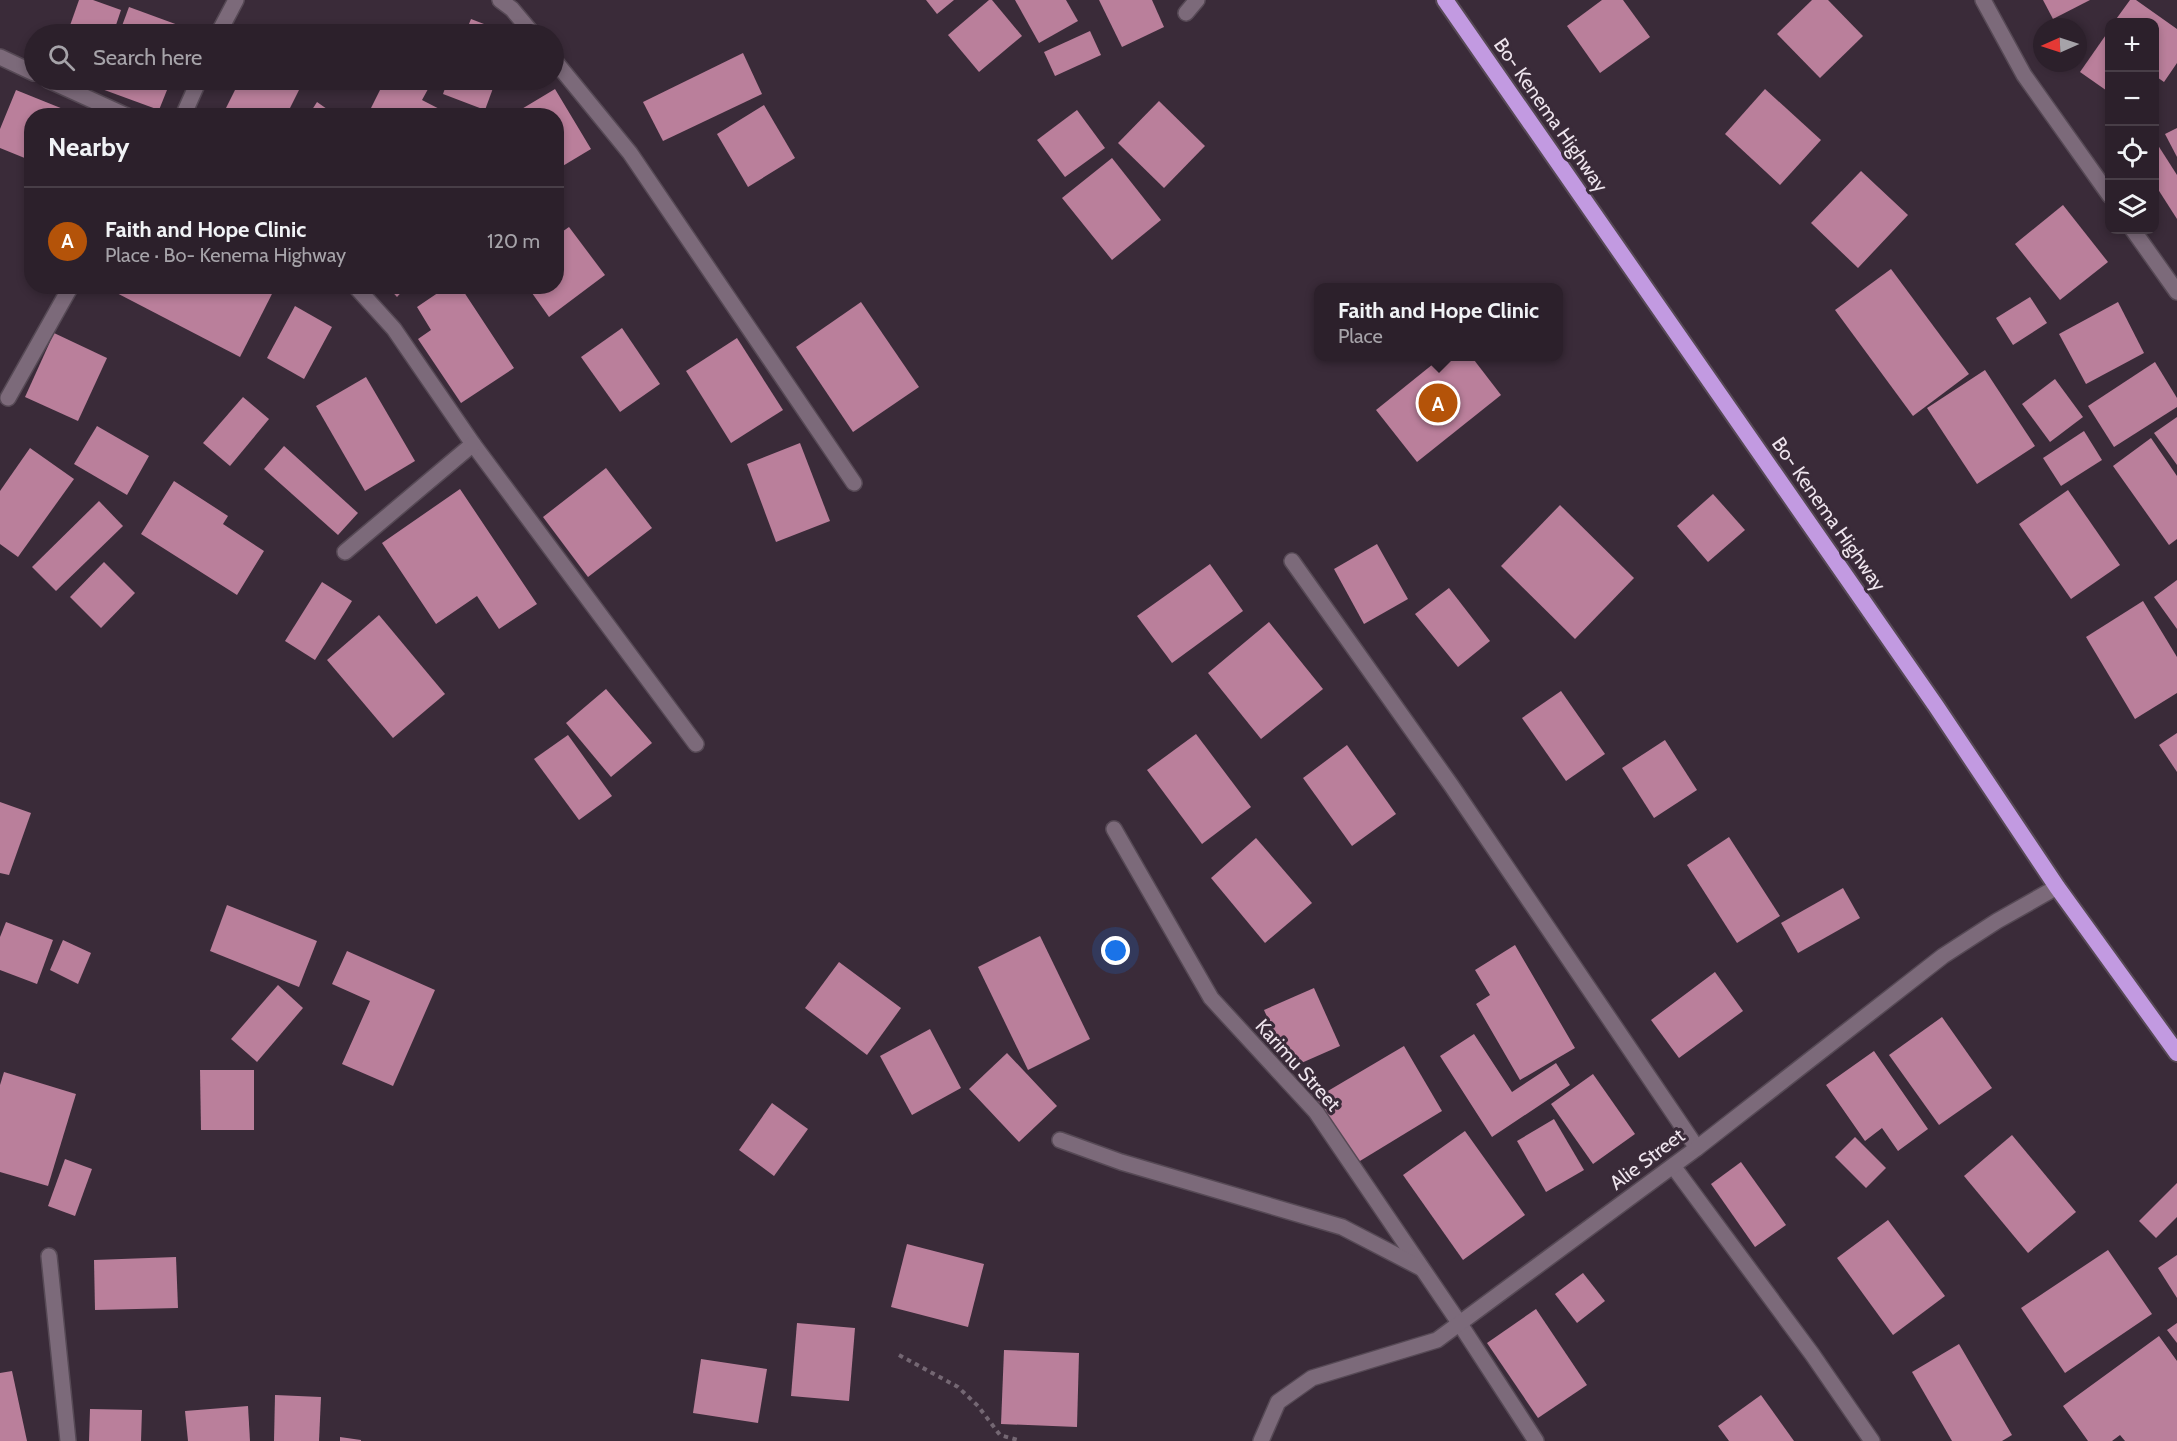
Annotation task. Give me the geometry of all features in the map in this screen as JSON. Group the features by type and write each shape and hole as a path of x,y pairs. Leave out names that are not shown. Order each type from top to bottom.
{"highway":[{"name":"Bo- Kenema Highway","path":"1445,0 1936,706 2057,887 2177,1053"}],"street":[{"path":"223,24 236,0"},
{"path":"500,0 512,9 525,24"},
{"path":"1186,12 1197,0"},
{"path":"1983,0 2024,75 2105,190"},
{"path":"0,57 24,68"},
{"path":"564,72 630,153 854,483"},
{"path":"70,90 109,108"},
{"path":"187,108 195,90"},
{"path":"2136,234 2177,292"},
{"path":"8,398 66,294"},
{"path":"362,294 394,329 473,444 696,744"},
{"path":"345,552 473,444"},
{"path":"1292,561 1451,784 1697,1148"},
{"name":"Karimu Street","path":"1114,829 1210,998 1316,1112 1460,1324 1536,1441"},
{"name":"Alie Street","path":"1262,1441 1278,1402 1312,1378 1437,1340 1697,1148 1943,956 1997,921 2057,887"},
{"path":"1060,1140 1121,1162 1342,1227 1423,1269"},
{"path":"1673,1166 1812,1354 1872,1441"},
{"path":"49,1256 68,1441"}],"path":[{"path":"899,1355 958,1388 978,1406 1000,1435 1021,1441"}],"building":[{"path":"79,0 93,0 121,10 116,24 71,24"},
{"path":"926,0 954,0 937,14"},
{"path":"989,0 992,0 1022,36 979,72 948,35"},
{"path":"1015,0 1066,0 1078,21 1039,43"},
{"path":"1099,0 1152,0 1164,27 1122,47"},
{"path":"1602,0 1623,0 1650,37 1600,73 1567,26"},
{"path":"1812,0 1828,0 1863,36 1820,78 1777,34"},
{"path":"2043,0 2090,0 2055,18 2052,18"},
{"path":"2130,0 2136,0 2177,29 2177,63 2164,82 2159,78 2159,18 2117,18"},
{"path":"129,7 175,24 123,24"},
{"path":"471,19 484,24 469,24"},
{"path":"1090,31 1101,55 1055,76 1044,52"},
{"path":"2105,36 2105,90 2080,72 2087,72 2087,62"},
{"path":"743,53 762,94 663,141 643,102"},
{"path":"1765,89 1821,140 1780,185 1725,134"},
{"path":"16,90 61,108 24,108 24,158 0,148 0,129"},
{"path":"104,90 167,90 160,108 154,108"},
{"path":"235,90 299,90 290,108 226,108"},
{"path":"380,90 428,90 422,100 438,108 371,108"},
{"path":"444,90 492,90 486,108 480,108 443,94"},
{"path":"556,90 591,149 564,165 564,108 523,108"},
{"path":"1159,101 1205,146 1164,188 1118,143"},
{"path":"317,102 326,108 313,108"},
{"path":"764,105 795,158 748,187 717,134"},
{"path":"1077,110 1105,148 1065,177 1037,140"},
{"path":"2177,128 2177,157 2165,134"},
{"path":"2159,147 2177,175 2177,219 2159,191"},
{"path":"1112,158 1161,220 1112,260 1062,198"},
{"path":"1861,171 1908,215 1858,268 1811,223"},
{"path":"2063,205 2108,262 2060,300 2015,244"},
{"path":"569,227 605,275 549,317 533,294 564,294 564,230"},
{"path":"1891,269 1969,374 1913,416 1835,310"},
{"path":"119,294 272,294 240,357"},
{"path":"436,294 465,294 514,368 461,403 418,339 431,330 417,307"},
{"path":"2030,297 2047,323 2013,345 1996,318"},
{"path":"861,302 919,387 853,432 796,347"},
{"path":"2118,302 2144,353 2086,384 2059,334"},
{"path":"295,306 332,327 304,379 267,358"},
{"path":"622,328 660,384 620,412 581,357"},
{"path":"54,333 107,358 78,421 25,397"},
{"path":"737,338 783,410 731,443 686,371"},
{"path":"1437,361 1475,361 1501,395 1417,462 1376,410"},
{"path":"2155,362 2177,398 2177,407 2114,447 2088,406"},
{"path":"1985,370 2035,446 1977,484 1927,408"},
{"path":"366,377 415,461 365,491 316,406"},
{"path":"2055,379 2083,417 2050,442 2022,404"},
{"path":"243,397 269,419 230,466 203,443"},
{"path":"2177,417 2177,465 2154,433"},
{"path":"97,426 149,456 127,495 74,464"},
{"path":"2084,431 2102,460 2061,486 2043,458"},
{"path":"2151,438 2177,476 2177,539 2169,545 2113,466"},
{"path":"800,443 830,521 776,542 747,464"},
{"path":"284,446 358,513 338,535 264,469"},
{"path":"30,448 74,479 18,557 0,544 0,491"},
{"path":"606,468 652,528 588,577 543,517"},
{"path":"174,481 228,516 223,524 264,551 237,595 141,534"},
{"path":"460,489 537,604 499,629 477,596 436,624 382,543"},
{"path":"2068,490 2120,565 2071,599 2019,524"},
{"path":"1713,494 1745,530 1708,562 1677,526"},
{"path":"99,501 123,526 56,591 32,567"},
{"path":"1560,505 1634,578 1575,639 1501,566"},
{"path":"1377,544 1408,599 1364,624 1334,569"},
{"path":"104,562 135,593 101,628 70,597"},
{"path":"1210,564 1243,611 1172,663 1137,616"},
{"path":"2177,580 2177,629 2154,597"},
{"path":"322,582 352,601 315,660 285,641"},
{"path":"1449,588 1490,641 1458,667 1415,614"},
{"path":"2143,601 2177,657 2177,693 2135,719 2086,637"},
{"path":"379,615 445,694 393,738 327,660"},
{"path":"1269,622 1323,689 1261,739 1208,673"},
{"path":"606,689 652,743 611,777 566,723"},
{"path":"1561,691 1605,754 1566,781 1522,718"},
{"path":"2177,733 2177,772 2159,745"},
{"path":"1196,734 1251,807 1202,844 1147,770"},
{"path":"568,735 612,796 579,820 534,759"},
{"path":"1665,740 1697,790 1654,818 1622,768"},
{"path":"1347,745 1396,814 1352,846 1303,778"},
{"path":"0,802 31,813 9,875 0,873"},
{"path":"1729,837 1780,916 1737,943 1687,865"},
{"path":"1256,838 1312,903 1265,943 1211,878"},
{"path":"1843,888 1860,918 1798,953 1781,923"},
{"path":"227,905 317,941 299,987 210,951"},
{"path":"6,922 53,940 37,984 0,970 0,937"},
{"path":"1040,936 1090,1039 1028,1070 978,967"},
{"path":"63,940 91,953 78,984 50,970"},
{"path":"1515,945 1575,1048 1520,1080 1476,1004 1490,995 1475,970"},
{"path":"347,951 435,990 393,1086 342,1064 370,1001 332,984"},
{"path":"839,962 901,1008 867,1055 805,1008"},
{"path":"1715,972 1743,1011 1679,1058 1651,1020"},
{"path":"278,985 303,1008 257,1062 231,1039"},
{"path":"1314,988 1340,1046 1290,1068 1264,1010"},
{"path":"1942,1017 1992,1088 1939,1125 1889,1055"},
{"path":"930,1029 961,1088 912,1115 880,1056"},
{"path":"1474,1034 1512,1092 1556,1063 1570,1085 1492,1137 1440,1056"},
{"path":"1404,1046 1442,1111 1355,1164 1316,1098"},
{"path":"1874,1051 1928,1129 1898,1151 1882,1128 1865,1141 1826,1085"},
{"path":"1007,1053 1057,1106 1019,1142 969,1089"},
{"path":"200,1070 254,1070 254,1130 201,1130"},
{"path":"4,1072 76,1094 48,1186 0,1172 0,1085"},
{"path":"1593,1074 1635,1134 1593,1164 1551,1104"},
{"path":"772,1103 808,1129 774,1176 739,1150"},
{"path":"1554,1119 1584,1170 1546,1192 1517,1141"},
{"path":"1465,1131 1525,1215 1463,1260 1403,1175"},
{"path":"2012,1135 2076,1212 2028,1253 1964,1176"},
{"path":"1855,1137 1886,1168 1866,1188 1835,1157"},
{"path":"65,1159 92,1169 75,1216 48,1206"},
{"path":"1741,1162 1786,1225 1755,1247 1711,1184"},
{"path":"2177,1183 2177,1217 2156,1238 2139,1221"},
{"path":"1888,1220 1945,1296 1893,1335 1837,1258"},
{"path":"907,1244 984,1264 968,1327 891,1307"},
{"path":"2108,1250 2152,1314 2065,1373 2021,1308"},
{"path":"2177,1255 2177,1298 2158,1268"},
{"path":"176,1257 178,1308 95,1310 94,1260"},
{"path":"1583,1273 1605,1301 1577,1323 1555,1294"},
{"path":"1536,1309 1587,1385 1538,1418 1487,1343"},
{"path":"797,1323 855,1328 849,1401 791,1396"},
{"path":"2177,1323 2177,1343 2167,1330"},
{"path":"2159,1336 2177,1361 2177,1441 2125,1441 2120,1435 2112,1441 2088,1441 2063,1406"},
{"path":"1959,1344 2012,1435 2002,1441 1952,1441 1912,1372"},
{"path":"1004,1350 1079,1353 1077,1427 1001,1424"},
{"path":"701,1359 767,1369 758,1423 693,1413"},
{"path":"12,1371 27,1441 0,1441 0,1373"},
{"path":"275,1395 321,1397 319,1441 274,1441"},
{"path":"1761,1395 1794,1441 1729,1441 1718,1426"},
{"path":"248,1406 250,1441 188,1441 185,1411"},
{"path":"90,1409 142,1410 141,1441 89,1441"},
{"path":"340,1437 361,1440 361,1441 340,1441"}],"place":[{"name":"Faith and Hope Clinic","path":"1438,403"}]}
